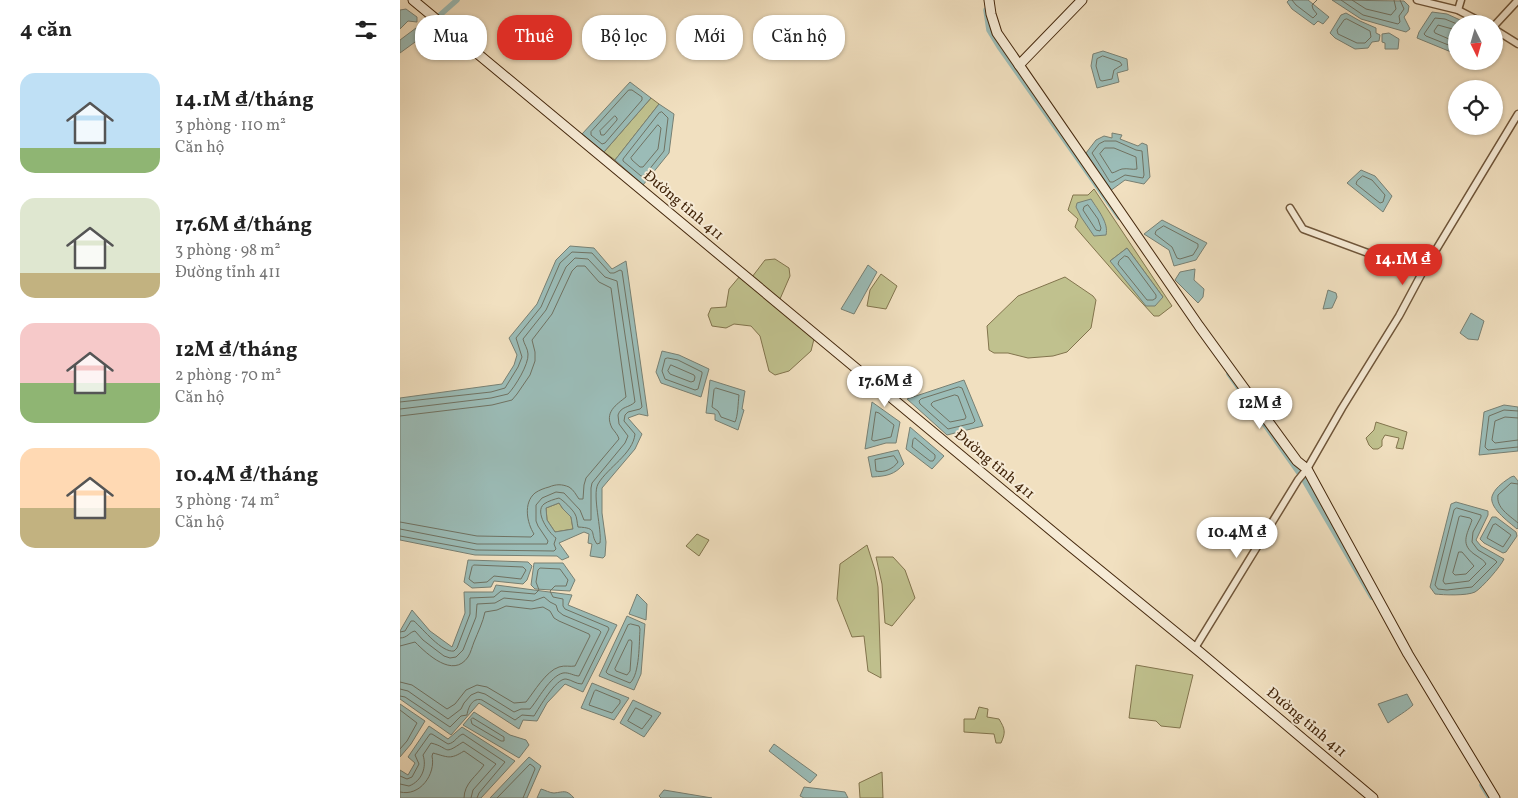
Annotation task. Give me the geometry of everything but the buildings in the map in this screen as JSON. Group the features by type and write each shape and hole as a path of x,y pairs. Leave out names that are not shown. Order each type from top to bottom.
{"main road":[{"name":"Đường tỉnh 411","path":"413,0 1373,798"},
{"path":"989,0 990,14 996,33 1020,65 1199,326 1297,461 1306,470 1408,654 1495,798"},
{"path":"1020,65 1082,0"}],"street":[{"path":"1417,0 1458,10 1468,15"},
{"path":"1458,10 1461,0"},
{"path":"1507,0 1513,6"},
{"path":"1503,17 1518,0"},
{"path":"1503,33 1518,44"},
{"path":"1194,648 1306,470 1518,114"},
{"path":"1290,208 1303,229 1422,273"}],"green space":[{"path":"651,98 659,104 615,160 604,152"},
{"path":"1094,189 1172,306 1159,316 1154,316 1075,227 1078,219 1068,210 1073,195 1088,195","holes":["1127,248 1163,297 1110,261"]},
{"path":"775,259 789,268 790,276 780,299 752,277 765,260"},
{"path":"881,274 897,286 886,309 867,306 870,290"},
{"path":"740,276 814,339 811,351 789,371 775,375 769,371 760,336 751,326 734,324 726,328 712,326 708,315 711,308 726,307 729,289"},
{"path":"1065,277 1096,300 1091,328 1067,352 1053,356 1028,358 1008,353 994,353 989,350 987,326 1018,296"},
{"path":"1376,422 1407,432 1403,449 1396,448 1399,438 1385,435 1382,440 1382,446 1378,449 1373,449 1369,445 1366,438 1374,430"},
{"path":"559,503 571,517 573,529 555,532 547,520 546,508"},
{"path":"697,534 709,540 699,556 686,546"},
{"path":"867,545 878,587 881,678 868,671 864,636 852,637 837,599 840,564"},
{"path":"876,557 893,557 905,570 915,598 892,626 885,623 882,584"},
{"path":"1136,665 1193,675 1180,728 1161,726 1156,721 1129,718"},
{"path":"979,707 988,709 987,717 999,719 1003,725 1004,736 1001,743 996,743 994,734 964,732 964,719 975,719"},
{"path":"882,772 883,798 860,798 859,783"}],"water":[{"path":"1289,0 1308,0 1329,17 1323,24 1318,21 1314,25 1292,9 1287,2"},
{"path":"1332,0 1404,1 1409,6 1408,12 1404,17 1410,29 1406,32 1361,19"},
{"path":"406,9 415,16 415,22 408,21 400,29 400,10"},
{"path":"1432,12 1449,15 1448,51 1417,38"},
{"path":"1346,13 1376,28 1376,33 1380,35 1379,41 1372,42 1368,48 1355,49 1335,38 1330,33 1341,15"},
{"path":"415,29 415,42 400,53 400,40"},
{"path":"1389,33 1399,39 1398,49 1385,49 1385,43 1382,42 1382,34"},
{"path":"1103,51 1127,59 1128,70 1117,73 1119,82 1097,88 1091,66 1093,54"},
{"path":"630,82 651,98 604,152 582,134"},
{"path":"659,104 674,114 669,153 643,185 615,160"},
{"path":"1112,133 1122,135 1120,139 1138,146 1142,143 1147,145 1150,177 1144,184 1125,180 1110,191 1086,153 1096,140 1104,136 1112,138"},
{"path":"1361,170 1375,176 1392,196 1383,212 1347,183"},
{"path":"1091,199 1104,221 1107,230 1106,235 1094,236 1076,207 1077,203"},
{"path":"1162,220 1207,243 1196,260 1174,266 1169,250 1144,234"},
{"path":"570,246 594,248 612,269 626,261 648,416 639,414 628,418 642,434 635,449 602,488 602,513 606,542 605,556 603,558 590,556 592,544 588,543 589,534 584,532 559,543 569,557 562,560 557,556 475,555 400,540 400,398 502,384 514,365 517,355 509,338 537,304 556,260","holes":["559,503 571,517 573,529 555,532 547,520 546,508"]},
{"path":"1127,248 1163,297 1155,306 1146,306 1110,261"},
{"path":"868,265 877,272 854,314 841,309"},
{"path":"1195,269 1194,280 1204,289 1203,297 1198,303 1175,280 1180,272"},
{"path":"1328,290 1336,293 1337,297 1332,308 1323,309"},
{"path":"1471,313 1484,321 1478,340 1468,339 1460,333"},
{"path":"662,351 679,355 709,369 701,397 661,383 656,372"},
{"path":"710,380 745,391 742,409 744,410 738,430 715,420 715,414 706,413"},
{"path":"964,380 983,426 947,435 907,399"},
{"path":"872,402 900,422 896,443 886,443 865,449"},
{"path":"1504,405 1518,407 1518,451 1479,455 1484,412"},
{"path":"910,427 944,456 932,469 906,449"},
{"path":"898,450 904,464 897,471 890,474 872,477 868,457"},
{"path":"1514,476 1518,481 1517,529 1495,509 1492,499 1494,491"},
{"path":"1456,502 1488,511 1488,515 1476,540 1481,546 1504,559 1491,577 1475,592 1461,595 1435,594 1430,587 1451,504"},
{"path":"1492,517 1496,517 1516,532 1517,536 1506,552 1503,553 1480,539"},
{"path":"468,560 528,562 532,566 527,580 523,584 494,581 491,587 472,588 464,582"},
{"path":"534,563 563,563 575,580 570,591 535,589 531,585"},
{"path":"496,585 572,595 568,605 617,625 583,692 565,684 547,703 537,721 523,720 519,729 479,703 451,735 400,699 400,631 412,610 430,631 452,647 465,613 464,592 493,592"},
{"path":"637,594 647,604 646,620 629,614"},
{"path":"627,616 645,624 641,674 634,690 599,676"},
{"path":"592,683 629,698 614,720 581,708"},
{"path":"1407,694 1413,705 1388,723 1378,704"},
{"path":"633,700 661,713 644,737 620,723"},
{"path":"400,704 425,721 411,744 400,757"},
{"path":"474,712 510,735 526,740 529,745 519,758 463,725"},
{"path":"429,726 448,739 462,727 515,761 481,798 400,798 400,770 408,775 415,763 408,757"},
{"path":"774,744 817,775 810,783 769,751"},
{"path":"529,757 541,766 527,798 490,798"},
{"path":"804,787 845,792 848,798 804,798 800,796"},
{"path":"541,789 552,793 567,792 574,798 537,798"},
{"path":"664,790 712,798 661,798 659,796"}],"waterway":[{"path":"440,15 457,0"},
{"path":"986,10 989,30 1000,48 1119,217"},
{"path":"1229,374 1304,480 1372,597"},
{"path":"1482,785 1490,798"}]}
